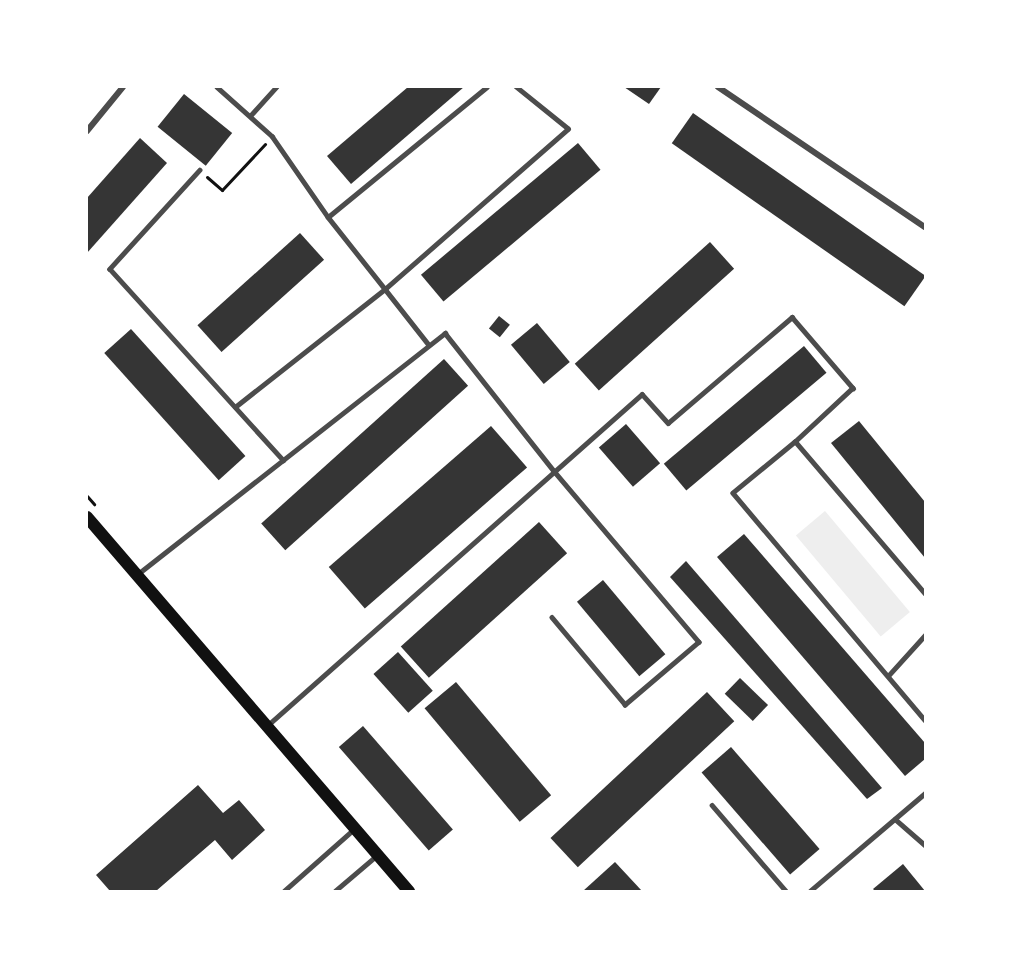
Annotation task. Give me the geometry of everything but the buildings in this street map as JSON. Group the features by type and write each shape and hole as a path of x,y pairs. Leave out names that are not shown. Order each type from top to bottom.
{"main road":[{"path":"87,517 139,573 266,726 409,891"}],"street":[{"path":"87,131 123,87"},
{"path":"718,87 925,227"}],"lane":[{"path":"217,87 272,136 328,217 429,345"},
{"path":"250,116 276,87"},
{"path":"328,217 487,87"},
{"path":"235,406 385,289 568,129 516,87"},
{"path":"200,170 110,269 283,460"},
{"path":"266,726 642,394 668,423 792,316 853,388 795,442 733,493 925,720"},
{"path":"139,573 446,333 554,471 699,642 625,705 552,618"},
{"path":"795,442 925,594"},
{"path":"888,676 925,635"},
{"path":"810,891 925,793"},
{"path":"712,806 786,891"},
{"path":"895,819 925,845"},
{"path":"284,891 355,828"},
{"path":"340,890 378,855"}],"path":[{"path":"200,170 222,190 272,136"}],"shaded area":[{"path":"825,511 910,612 881,637 796,535"}]}
